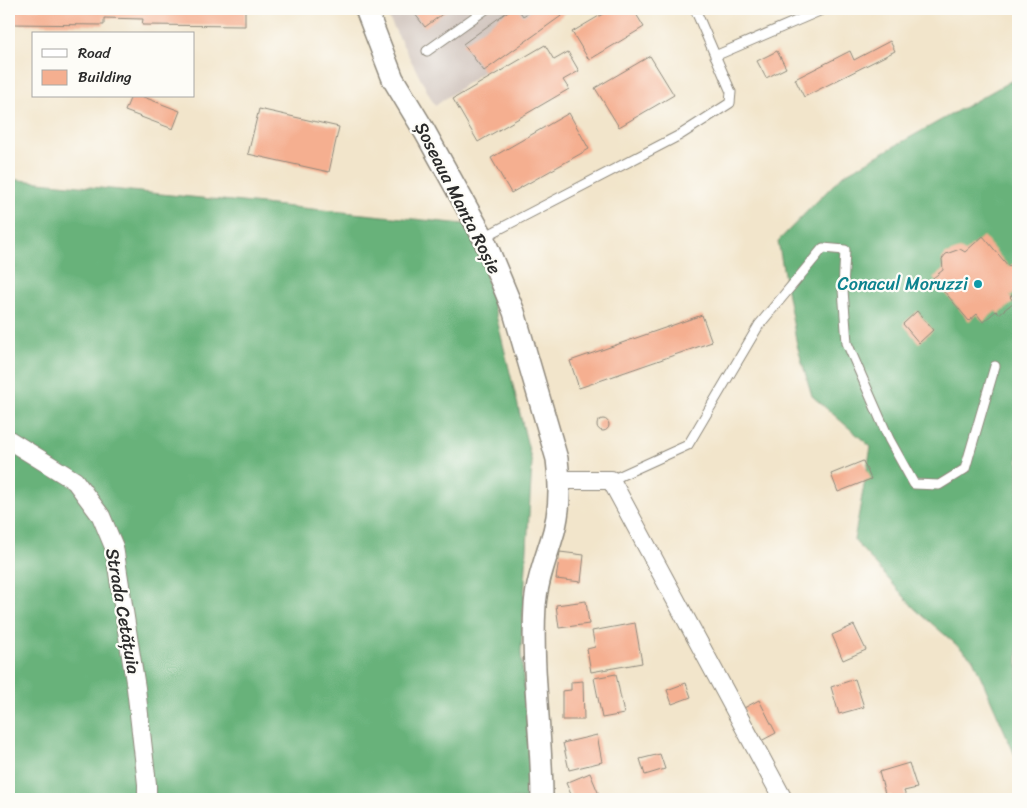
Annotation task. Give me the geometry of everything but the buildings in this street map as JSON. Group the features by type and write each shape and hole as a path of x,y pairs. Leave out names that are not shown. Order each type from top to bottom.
{"street":[{"name":"Șoseaua Manta Roșie","path":"366,9 393,79 425,132 483,237 523,338 557,459 560,480 554,529 541,570 535,604 535,674 542,799"},
{"name":"Strada Cetățuia","path":"9,440 75,481 101,516 114,547 136,688 147,799"},
{"path":"560,480 611,480 783,799"}],"lane":[{"path":"427,51 486,9"},
{"path":"483,237 680,135 730,103 731,92 695,9"},
{"path":"716,56 824,9"},
{"path":"611,480 688,445 759,324 823,248 845,250 843,290 847,343 889,439 914,484 939,485 965,469 995,366"}],"shaded area":[{"path":"384,9 571,9 435,106"}],"green space":[{"path":"1018,77 1018,762 973,659 915,609 854,540 871,447 812,396 797,345 778,241 843,175"},
{"path":"9,179 474,225 532,463 521,652 534,799 9,799"}],"place":[{"name":"Conacul Moruzzi","path":"978,284"}]}
